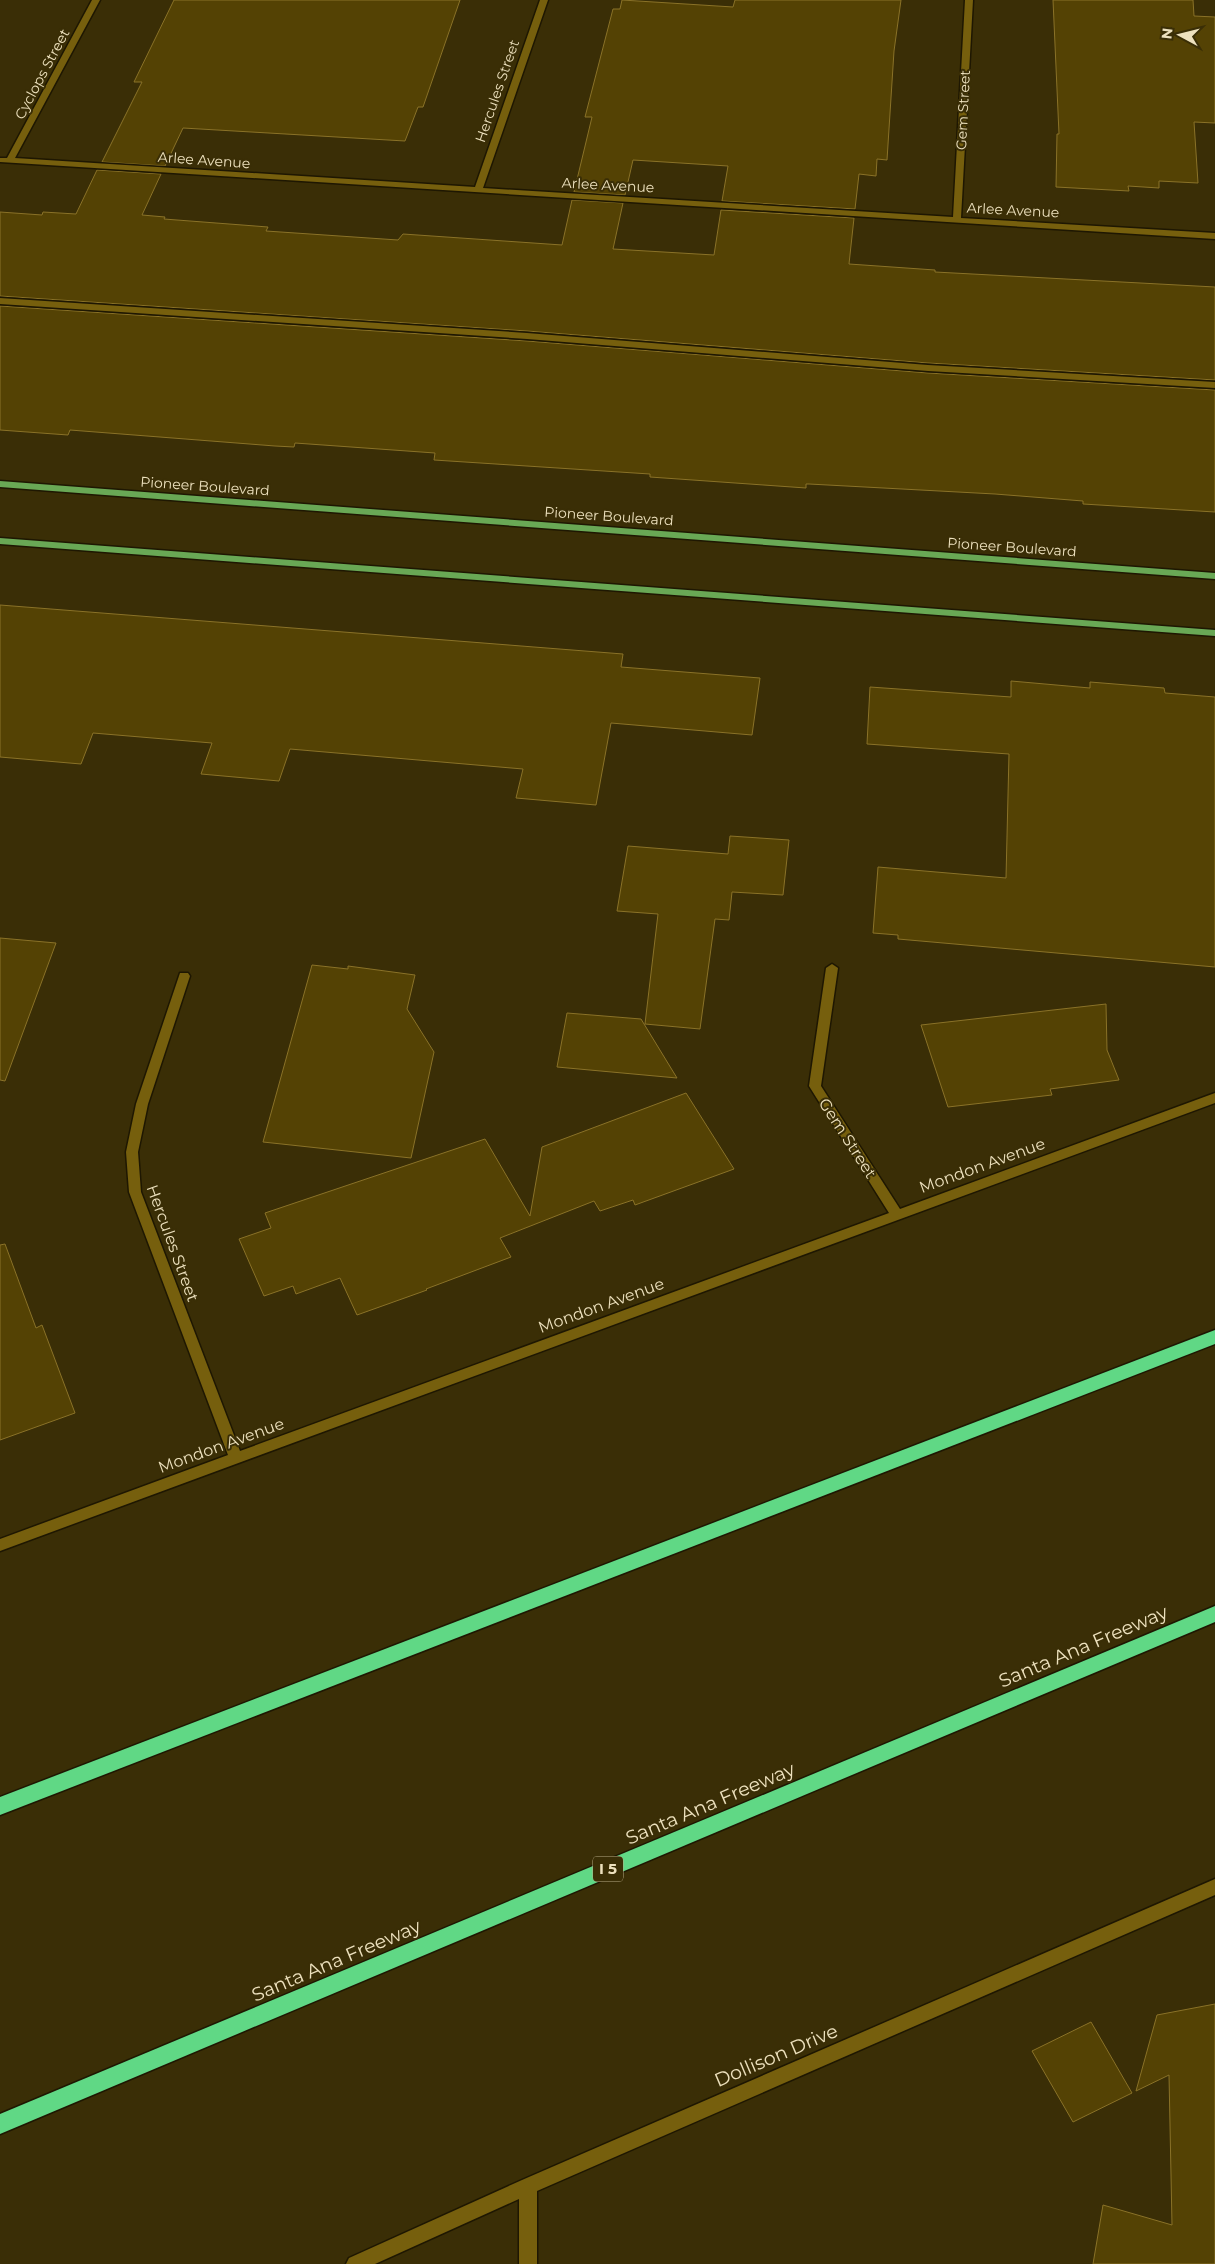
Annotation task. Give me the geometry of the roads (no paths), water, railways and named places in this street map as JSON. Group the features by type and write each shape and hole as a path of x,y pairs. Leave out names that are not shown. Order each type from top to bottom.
{"highway":[{"path":"0,1806 1215,1337"},
{"name":"Santa Ana Freeway","path":"0,2124 1215,1614"}],"main road":[{"name":"Pioneer Boulevard","path":"0,484 1215,576"},
{"path":"0,542 1215,633"}],"street":[{"name":"Cyclops Street","path":"5,160 96,0"},
{"name":"Hercules Street","path":"478,191 544,0"},
{"name":"Gem Street","path":"958,220 969,0"},
{"name":"Arlee Avenue","path":"5,160 1215,236"},
{"path":"0,301 527,336 928,368 1215,385"},
{"name":"Gem Street","path":"832,968 815,1086 897,1215"},
{"name":"Hercules Street","path":"184,976 142,1104 132,1152 135,1192 236,1458"},
{"name":"Mondon Avenue","path":"0,1545 1215,1098"},
{"name":"Dollison Drive","path":"355,2264 528,2186 1215,1887"},
{"path":"528,2186 528,2264"}]}
